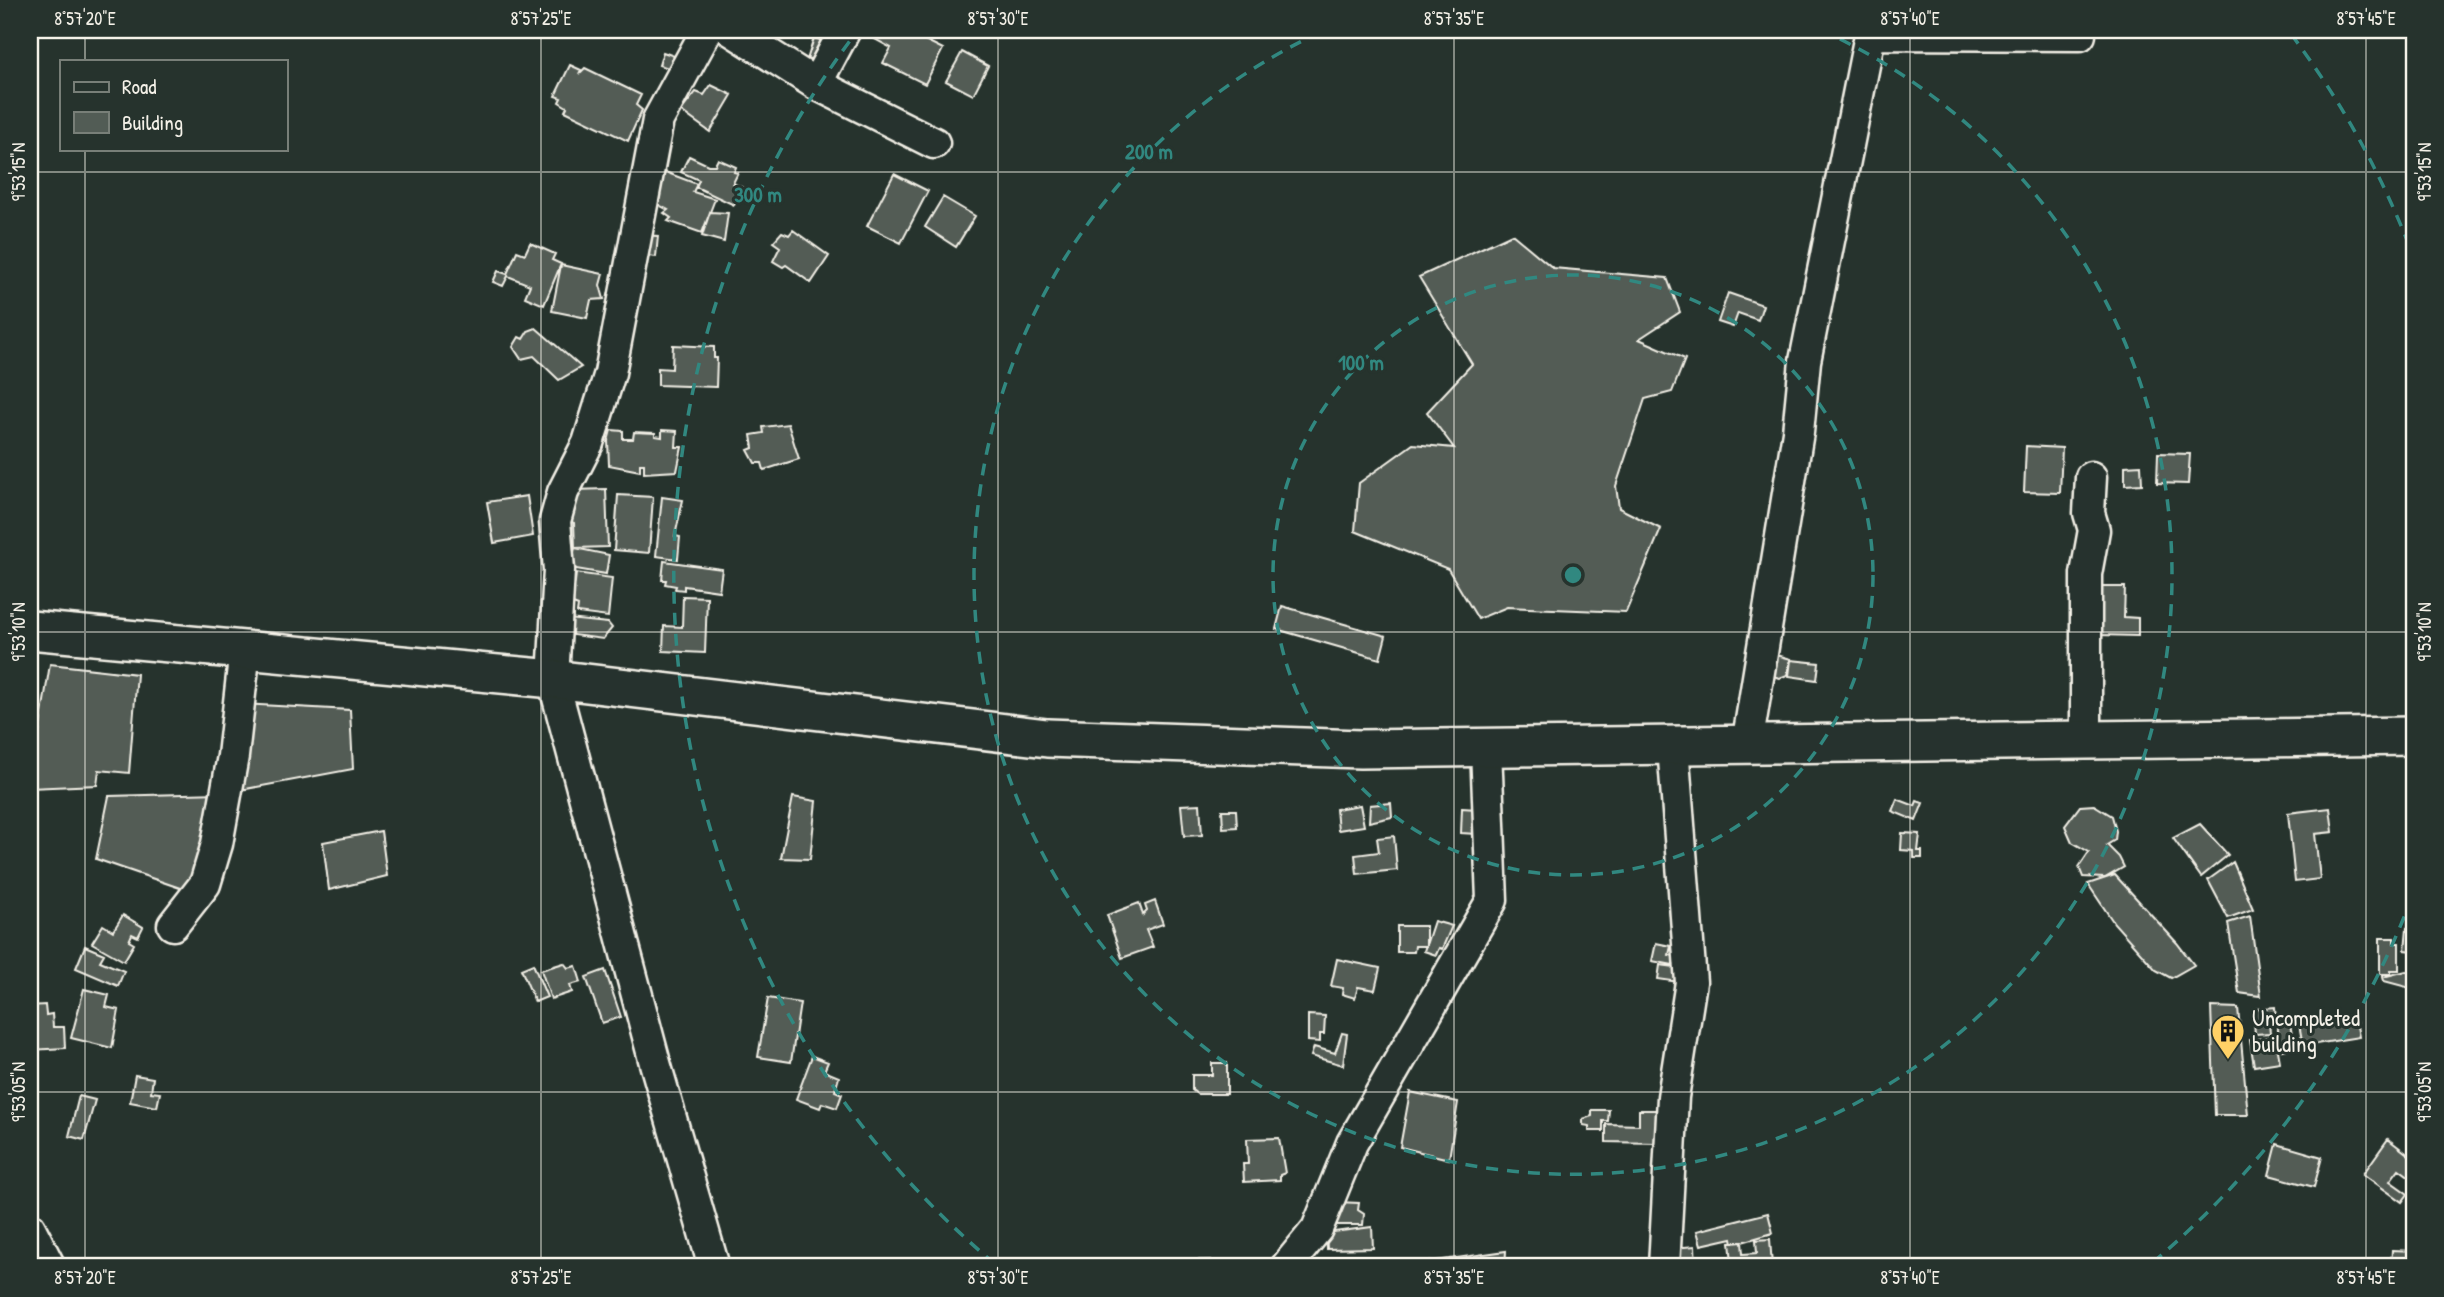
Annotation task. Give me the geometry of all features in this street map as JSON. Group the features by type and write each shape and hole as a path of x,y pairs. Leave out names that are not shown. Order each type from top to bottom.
{"main road":[{"path":"30,630 553,679 1047,738 1360,750 2414,737"}],"street":[{"path":"707,30 658,120 610,373 588,443 562,492 555,521 559,570 553,679 652,1050 714,1267"},
{"path":"731,30 816,84 934,142"},
{"path":"816,84 845,30"},
{"path":"1747,744 1798,432 1805,360 1871,32 2080,35"},
{"path":"2086,741 2086,574 2094,530 2089,513 2091,477"},
{"path":"173,925 205,884 216,844 233,756 245,649"},
{"path":"1664,1267 1673,1097 1691,982 1673,746"},
{"path":"1286,1267 1317,1229 1352,1143 1492,900 1486,748"},
{"path":"30,1228 50,1267"}],"building":[{"path":"880,30 905,30 943,49 925,84 883,63 891,48 875,39"},
{"path":"814,38 827,42 819,67 806,63"},
{"path":"663,52 677,57 672,69 659,65"},
{"path":"962,52 988,66 973,95 946,81"},
{"path":"570,65 581,70 579,74 585,68 641,95 636,105 642,110 628,141 565,111 567,107 559,102 561,98 555,96"},
{"path":"711,85 732,95 710,132 681,111 696,92 704,95"},
{"path":"689,156 708,165 715,165 718,159 736,167 734,172 738,173 733,183 743,188 734,205 696,187 699,180 681,172"},
{"path":"665,172 697,184 693,192 715,199 702,233 668,221 671,218 664,213 668,210 659,205 656,198"},
{"path":"894,174 928,191 901,243 867,226"},
{"path":"943,197 975,216 956,247 925,227"},
{"path":"710,212 728,213 724,242 702,236"},
{"path":"793,230 829,256 811,283 786,265 783,267 773,261 780,247 773,242 782,232 789,235"},
{"path":"1512,234 1553,268 1667,278 1680,312 1639,339 1685,359 1672,392 1645,399 1616,486 1619,508 1661,529 1626,612 1507,607 1478,619 1448,569 1355,531 1359,483 1413,444 1454,448 1427,412 1472,364 1419,277"},
{"path":"641,235 658,236 656,257 639,255"},
{"path":"530,243 555,254 552,260 561,264 544,305 525,297 530,285 508,276 503,286 493,282 498,271 507,274 517,251 525,254"},
{"path":"561,265 603,274 600,285 604,299 591,300 587,318 552,311"},
{"path":"1728,293 1763,305 1758,320 1738,313 1733,327 1718,322"},
{"path":"536,328 581,367 559,380 534,356 521,359 513,347 519,337 523,339 528,331"},
{"path":"673,345 714,347 714,358 717,358 716,387 658,385 658,368 672,369"},
{"path":"788,424 799,459 764,470 762,463 755,463 748,450 753,448 751,435 764,433 763,427"},
{"path":"611,430 623,431 623,439 633,439 634,432 655,433 655,436 662,437 662,430 677,431 676,447 682,447 677,471 644,473 644,464 640,464 640,471 609,465 608,441"},
{"path":"2026,446 2062,448 2060,493 2024,492"},
{"path":"2158,453 2190,454 2188,484 2157,483"},
{"path":"2141,465 2142,484 2125,485 2125,466"},
{"path":"606,489 608,547 575,548 574,523 564,519 573,490"},
{"path":"618,495 653,497 649,553 614,550"},
{"path":"527,496 533,536 494,543 487,502"},
{"path":"662,497 683,500 675,536 680,537 678,559 656,556"},
{"path":"575,548 609,555 606,574 570,568"},
{"path":"664,561 722,569 719,591 684,586 684,590 675,589 676,586 665,584 666,580 662,580"},
{"path":"576,573 612,578 608,617 577,613 578,606 568,602 566,580 575,582"},
{"path":"2101,587 2125,587 2124,617 2138,618 2138,636 2099,635"},
{"path":"683,596 707,597 705,653 663,651 664,626 682,627"},
{"path":"1282,606 1386,636 1380,659 1276,629"},
{"path":"568,619 608,623 612,628 603,639 565,634"},
{"path":"1766,652 1791,659 1787,675 1780,678 1761,673"},
{"path":"1791,660 1819,663 1817,680 1789,676"},
{"path":"50,664 137,674 129,773 99,770 97,785 30,788"},
{"path":"242,704 350,710 353,769 230,792"},
{"path":"220,793 203,871 183,889 96,859 109,796"},
{"path":"793,797 816,801 810,859 781,858"},
{"path":"1897,799 1915,806 1917,801 1923,803 1916,821 1892,811"},
{"path":"1391,803 1392,817 1369,822 1370,805"},
{"path":"1200,804 1202,835 1184,836 1181,805"},
{"path":"1360,805 1364,826 1338,830 1336,809"},
{"path":"2094,805 2112,816 2116,831 2115,840 2107,845 2119,857 2124,867 2105,878 2083,877 2079,867 2089,852 2072,842 2065,826 2080,806"},
{"path":"1462,808 1476,809 1476,834 1461,833"},
{"path":"2330,808 2333,832 2315,834 2320,879 2295,882 2288,813"},
{"path":"1222,810 1236,810 1237,827 1223,828"},
{"path":"2200,824 2228,855 2201,877 2173,838"},
{"path":"381,831 387,876 329,890 323,842"},
{"path":"1902,833 1920,834 1918,851 1922,851 1922,858 1914,858 1914,851 1901,850"},
{"path":"1394,836 1397,870 1357,874 1355,855 1379,852 1377,838"},
{"path":"2233,862 2253,909 2228,918 2208,880"},
{"path":"2115,875 2194,965 2171,978 2156,970 2114,923 2088,884"},
{"path":"1155,901 1163,924 1146,930 1153,947 1122,958 1107,915 1139,903 1143,915 1147,911 1145,905"},
{"path":"123,915 143,927 138,937 132,934 129,941 134,944 124,961 92,943 103,925 113,931"},
{"path":"2250,916 2261,996 2239,993 2228,923"},
{"path":"1434,921 1452,926 1442,949 1439,948 1436,955 1424,951"},
{"path":"1397,926 1426,926 1426,946 1415,946 1414,952 1397,952"},
{"path":"2407,928 2414,929 2414,951 2405,950"},
{"path":"2380,938 2394,938 2394,943 2399,943 2399,970 2391,970 2391,974 2380,974"},
{"path":"1656,943 1671,946 1669,955 1675,956 1673,965 1652,961"},
{"path":"85,946 104,954 100,961 124,971 118,986 76,968"},
{"path":"1337,959 1380,968 1375,990 1358,987 1355,998 1342,994 1343,988 1331,986"},
{"path":"564,963 568,968 576,966 581,982 570,985 572,992 551,999 541,970"},
{"path":"533,964 547,997 535,1002 521,969"},
{"path":"1660,965 1675,967 1674,973 1680,974 1679,982 1658,979"},
{"path":"605,970 621,1017 602,1023 586,977"},
{"path":"2406,971 2414,976 2414,989 2384,981 2383,977"},
{"path":"84,989 109,995 106,1007 119,1010 112,1048 71,1038"},
{"path":"768,998 800,1003 791,1062 758,1057"},
{"path":"45,1005 46,1015 52,1014 53,1027 64,1027 65,1048 30,1050 30,1006"},
{"name":"Uncompleted building","path":"2211,1007 2238,1008 2248,1115 2215,1115"},
{"path":"2275,1007 2276,1021 2269,1022 2270,1033 2255,1034 2253,1009"},
{"path":"1308,1015 1325,1016 1324,1034 1320,1034 1320,1042 1308,1041"},
{"path":"2355,1015 2359,1037 2303,1046 2299,1024"},
{"path":"2289,1017 2294,1048 2282,1050 2276,1020"},
{"path":"1342,1033 1347,1034 1343,1065 1311,1056 1314,1047 1335,1053"},
{"path":"2271,1037 2272,1046 2277,1045 2280,1062 2254,1066 2250,1040"},
{"path":"812,1056 828,1062 824,1071 839,1077 835,1091 842,1094 837,1108 822,1103 820,1108 796,1099"},
{"path":"1212,1063 1227,1063 1227,1094 1197,1094 1192,1090 1192,1075 1212,1075"},
{"path":"135,1075 153,1078 151,1092 160,1093 157,1107 130,1102"},
{"path":"1410,1092 1458,1102 1449,1159 1400,1147"},
{"path":"79,1096 95,1100 84,1140 69,1136"},
{"path":"1592,1110 1609,1110 1608,1121 1603,1121 1603,1131 1589,1131 1589,1126 1583,1125 1583,1119 1592,1116"},
{"path":"1639,1110 1657,1110 1656,1143 1606,1142 1606,1124 1639,1125"},
{"path":"1279,1138 1285,1173 1280,1175 1280,1180 1244,1182 1243,1164 1248,1164 1247,1139"},
{"path":"2388,1139 2414,1159 2414,1180 2399,1169 2390,1181 2408,1194 2402,1202 2363,1174"},
{"path":"2277,1144 2322,1157 2314,1187 2269,1175"},
{"path":"1337,1202 1359,1203 1358,1210 1364,1214 1363,1225 1336,1225"},
{"path":"1768,1213 1773,1233 1742,1242 1733,1243 1732,1238 1701,1245 1697,1231"},
{"path":"1372,1227 1373,1248 1327,1249 1326,1233"},
{"path":"1770,1239 1772,1266 1707,1267 1707,1264 1732,1262 1730,1242 1742,1242 1743,1254 1757,1253 1756,1240"},
{"path":"1695,1246 1696,1267 1675,1267 1673,1248"},
{"path":"2392,1250 2414,1251 2414,1267 2391,1267"},
{"path":"1506,1251 1505,1267 1394,1267"},
{"path":"1211,1260 1211,1267 1169,1267 1169,1261"}],"place":[{"name":"Uncompleted building","path":"2228,1061"}]}
